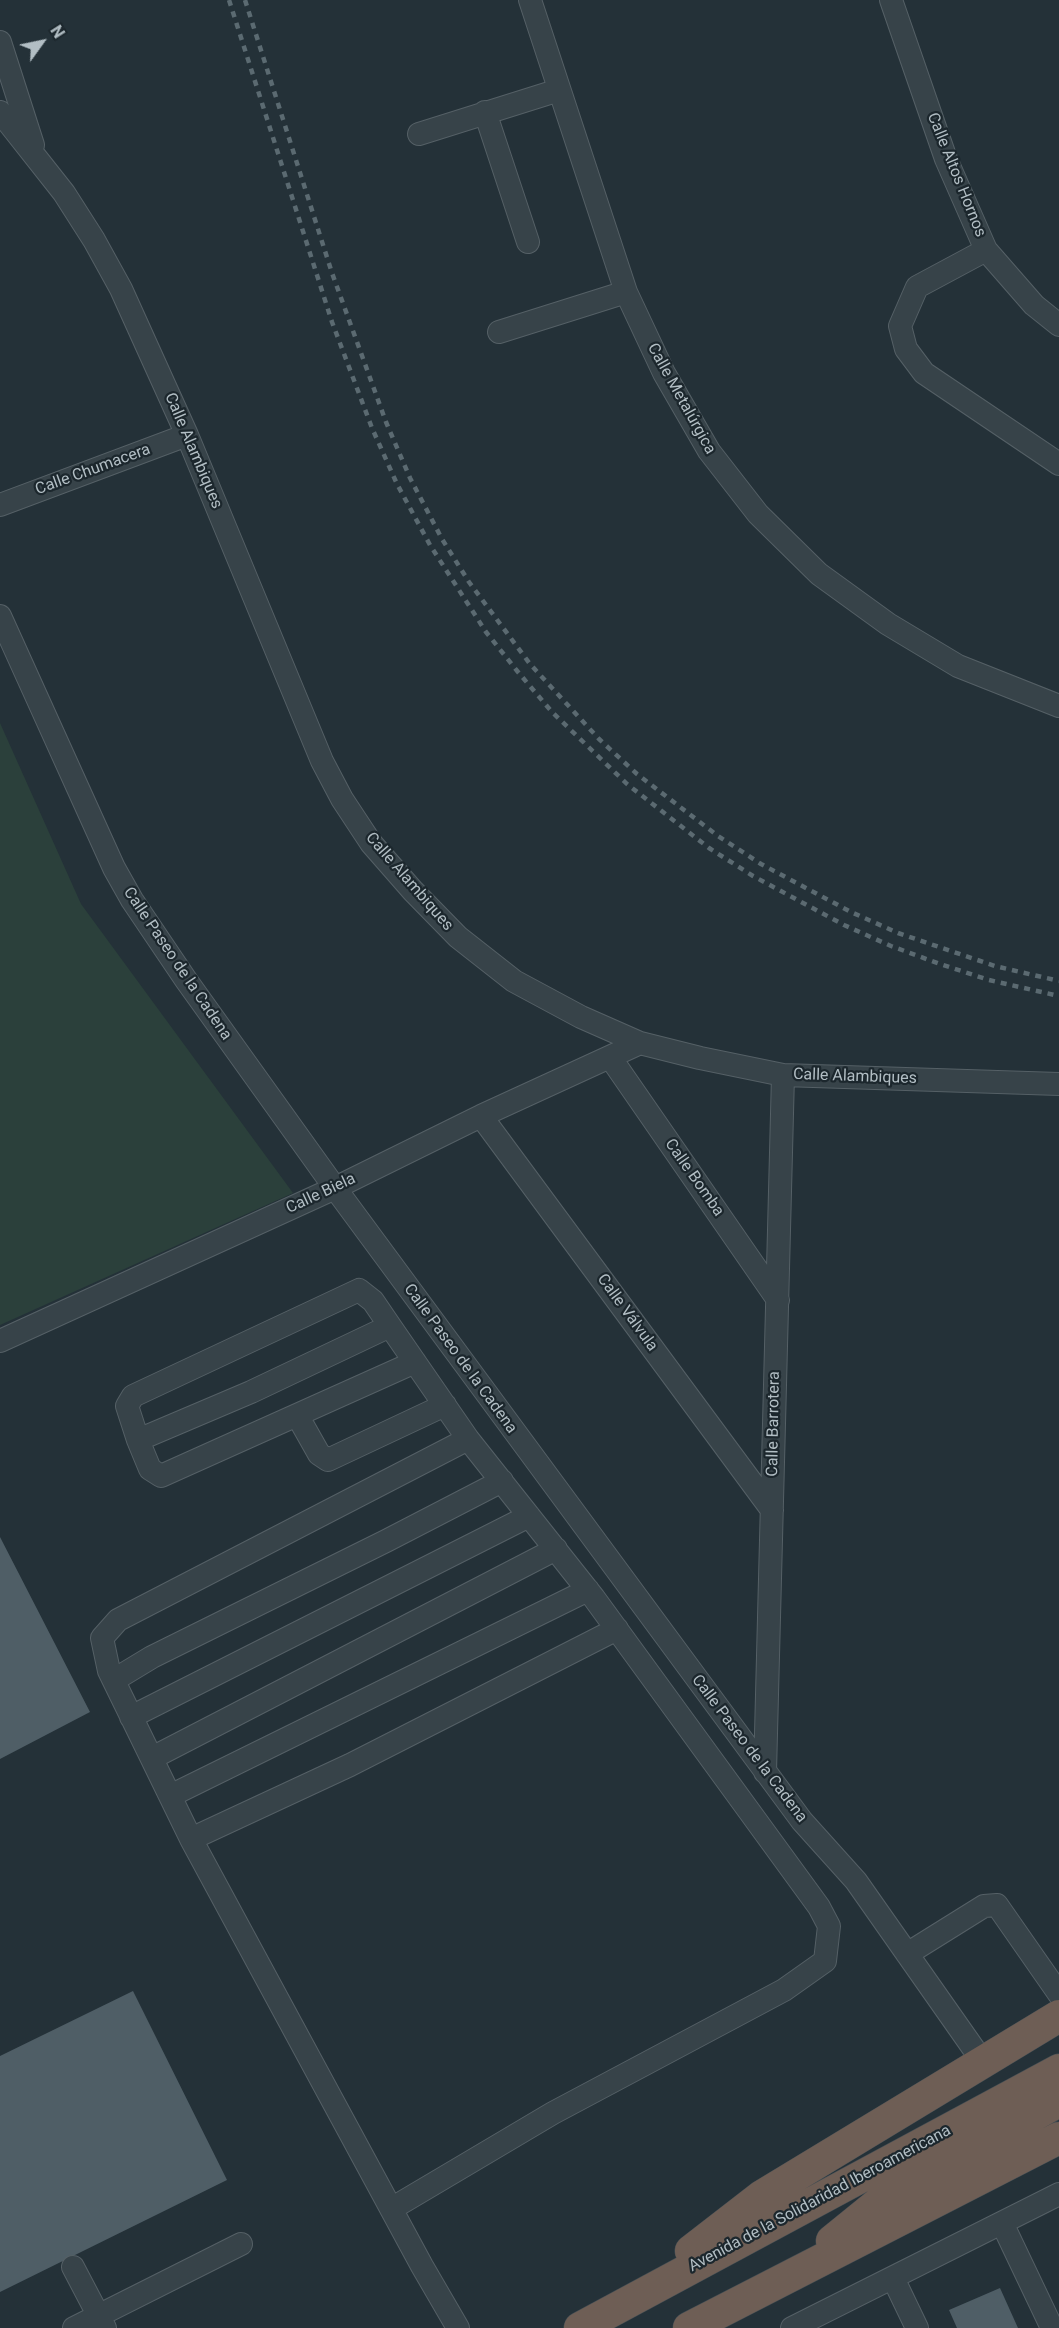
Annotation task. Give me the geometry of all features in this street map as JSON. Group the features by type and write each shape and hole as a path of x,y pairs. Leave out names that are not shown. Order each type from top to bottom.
{"highway":[{"path":"617,2308 762,2196 1059,2016"},
{"name":"Avenida de la Solidaridad Iberoamericana","path":"580,2328 1059,2070"},
{"path":"809,2265 848,2225 885,2198 1059,2101"},
{"path":"690,2328 1059,2138"}],"street":[{"name":"Calle Metalúrgica","path":"530,0 626,292 664,373 709,452 758,514 819,574 888,624 958,666 1059,706"},
{"name":"Calle Altos Hornos","path":"891,0 946,159 986,250 1034,305 1059,325"},
{"path":"0,42 38,161"},
{"path":"418,134 559,90"},
{"name":"Calle Alambiques","path":"0,112 64,194 94,240 121,289 187,435 322,761 342,798 371,843 458,937 514,981 581,1017 640,1042 700,1058 783,1075 1059,1084"},
{"path":"485,112 528,242"},
{"path":"986,250 917,287 900,326 906,349 924,373 1059,464"},
{"path":"499,332 626,292"},
{"name":"Calle Chumacera","path":"0,505 187,435"},
{"name":"Calle Paseo de la Cadena","path":"0,616 114,868 132,900 186,980 335,1188 765,1772 802,1821 856,1881 983,2062"},
{"name":"Calle Biela","path":"0,1341 335,1188 640,1042"},
{"name":"Calle Bomba","path":"610,1057 778,1300"},
{"name":"Calle Barrotera","path":"765,1772 783,1075"},
{"name":"Calle Válvula","path":"482,1116 772,1510"},
{"path":"391,2209 553,2113 784,1990 825,1961 829,1926 819,1907 617,1629 468,1439 445,1405 390,1326 373,1302 359,1290 133,1396 127,1406 150,1469 161,1476 415,1362"},
{"path":"138,1440 251,1392 390,1326"},
{"path":"297,1415 319,1454 328,1460 445,1405"},
{"path":"458,2328 191,1839 109,1671 102,1638 118,1620 468,1439"},
{"path":"114,1680 152,1657 386,1542 502,1481"},
{"path":"131,1717 529,1516"},
{"path":"152,1758 556,1550"},
{"path":"170,1796 588,1590"},
{"path":"191,1839 350,1765 617,1629"},
{"path":"907,1954 984,1906 997,1905 1059,1994"},
{"path":"792,2328 1059,2194"},
{"path":"1002,2223 1052,2328"},
{"path":"74,2328 102,2322 241,2244"},
{"path":"73,2267 102,2322"},
{"path":"893,2278 917,2328"}],"green space":[{"path":"0,723 81,904 293,1193 0,1325"}],"building":[{"path":"0,1537 90,1712 0,1759"},
{"path":"133,1991 227,2180 0,2292 0,2056"},
{"path":"1000,2288 1018,2328 957,2328 949,2310"}],"railway":[{"path":"229,0 332,322 372,428 397,484 430,545 486,632 518,672 552,712 627,784 709,848 753,876 844,925 891,946 989,980 1059,996"},
{"path":"245,0 332,273 386,422 410,478 442,539 469,582 530,664 599,739 637,774 718,836 761,864 851,912 898,933 995,966 1059,981"}]}
